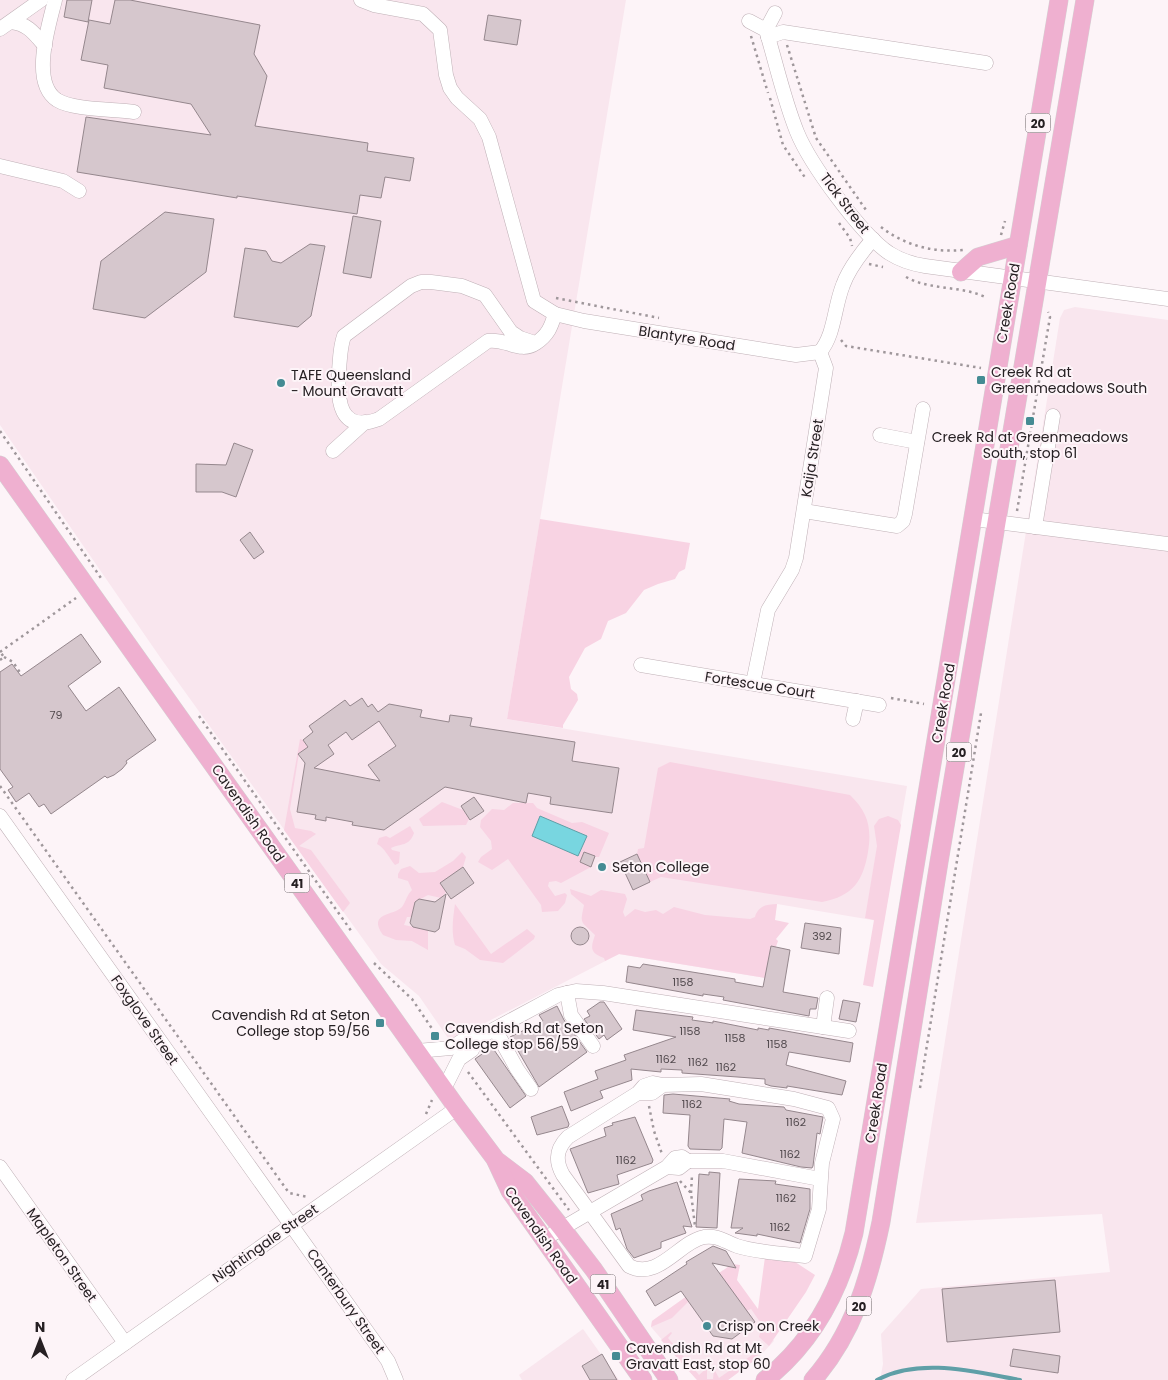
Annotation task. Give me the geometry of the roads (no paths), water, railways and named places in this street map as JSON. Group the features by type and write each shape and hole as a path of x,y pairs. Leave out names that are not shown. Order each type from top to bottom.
{"main road":[{"name":"Creek Road","path":"765,1380 789,1360 804,1343 825,1311 839,1282 854,1233 1059,0"},
{"name":"Creek Road","path":"813,1380 831,1357 854,1318 869,1277 876,1248 1085,0"},
{"path":"962,272 978,257 1018,245"},
{"name":"Cavendish Road","path":"0,465 417,1051 438,1094 457,1108 496,1160 510,1191 643,1380"},
{"name":"Cavendish Road","path":"496,1160 525,1182 568,1223 594,1270 669,1380"}],"street":[{"path":"5,26 40,0"},
{"path":"55,0 45,46 43,71 47,89 57,100 77,105 134,112"},
{"path":"362,0 374,5 423,14 440,30 446,75 450,88 457,98 480,119 489,137 531,294 534,301 555,314 551,329 535,343 524,348 499,340 488,341 379,419 365,422 350,420 342,412 338,392 343,340 351,330 421,282 475,289 485,295 515,336 535,343"},
{"path":"767,34 775,13"},
{"path":"749,20 767,34 783,32 986,63"},
{"path":"5,26 22,24 32,30 45,46"},
{"name":"Tick Street","path":"767,34 797,132 843,204 872,239 889,252 913,264 1012,279 1097,288 1168,300"},
{"path":"0,166 63,181 79,190"},
{"path":"820,352 827,343 843,285 857,258 872,239"},
{"name":"Blantyre Road","path":"555,314 612,326 796,355 820,352"},
{"name":"Kaija Street","path":"753,683 768,610 792,570 804,511 826,368 820,352"},
{"path":"804,511 897,526 903,522 923,409"},
{"path":"1035,527 1052,416"},
{"path":"333,450 365,422"},
{"path":"880,436 917,442"},
{"path":"974,519 1168,544"},
{"name":"Fortescue Court","path":"641,665 879,705"},
{"path":"853,719 857,701"},
{"name":"Foxglove Street","path":"0,816 291,1224"},
{"path":"567,993 572,1015 593,1046"},
{"path":"438,1094 455,1054 465,1039 478,1038 496,1030 549,998 567,993 603,993 848,1031"},
{"path":"823,1027 827,998"},
{"path":"496,1030 517,1069 531,1089"},
{"path":"417,1051 455,1054"},
{"path":"701,1084 825,1106 831,1110 833,1116 820,1179 817,1221 805,1256 736,1246 726,1239 711,1237 697,1240 658,1265 638,1270 625,1262 558,1165 559,1150 568,1137 638,1093 652,1093 663,1085 701,1084"},
{"name":"Nightingale Street","path":"73,1380 457,1108"},
{"path":"544,1239 568,1223 667,1167 675,1158 682,1157 688,1161 723,1161 820,1179"},
{"name":"Mapleton Street","path":"0,1168 125,1343"},
{"name":"Canterbury Street","path":"291,1224 388,1361 396,1380"}],"water":[{"path":"540,816 587,836 578,856 532,836"}],"waterway":[{"path":"877,1380 911,1369 929,1368 966,1370 1020,1380"}],"place":[{"name":"Creek Rd at Greenmeadows South","path":"981,380"},
{"name":"TAFE Queensland - Mount Gravatt","path":"281,383"},
{"name":"Creek Rd at Greenmeadows South, stop 61","path":"1030,421"},
{"name":"Seton College","path":"602,867"},
{"name":"Cavendish Rd at Seton College stop 59/56","path":"380,1023"},
{"name":"Cavendish Rd at Seton College stop 56/59","path":"435,1036"},
{"name":"Crisp on Creek","path":"707,1326"},
{"name":"Cavendish Rd at Mt Gravatt East, stop 60","path":"616,1356"}]}
